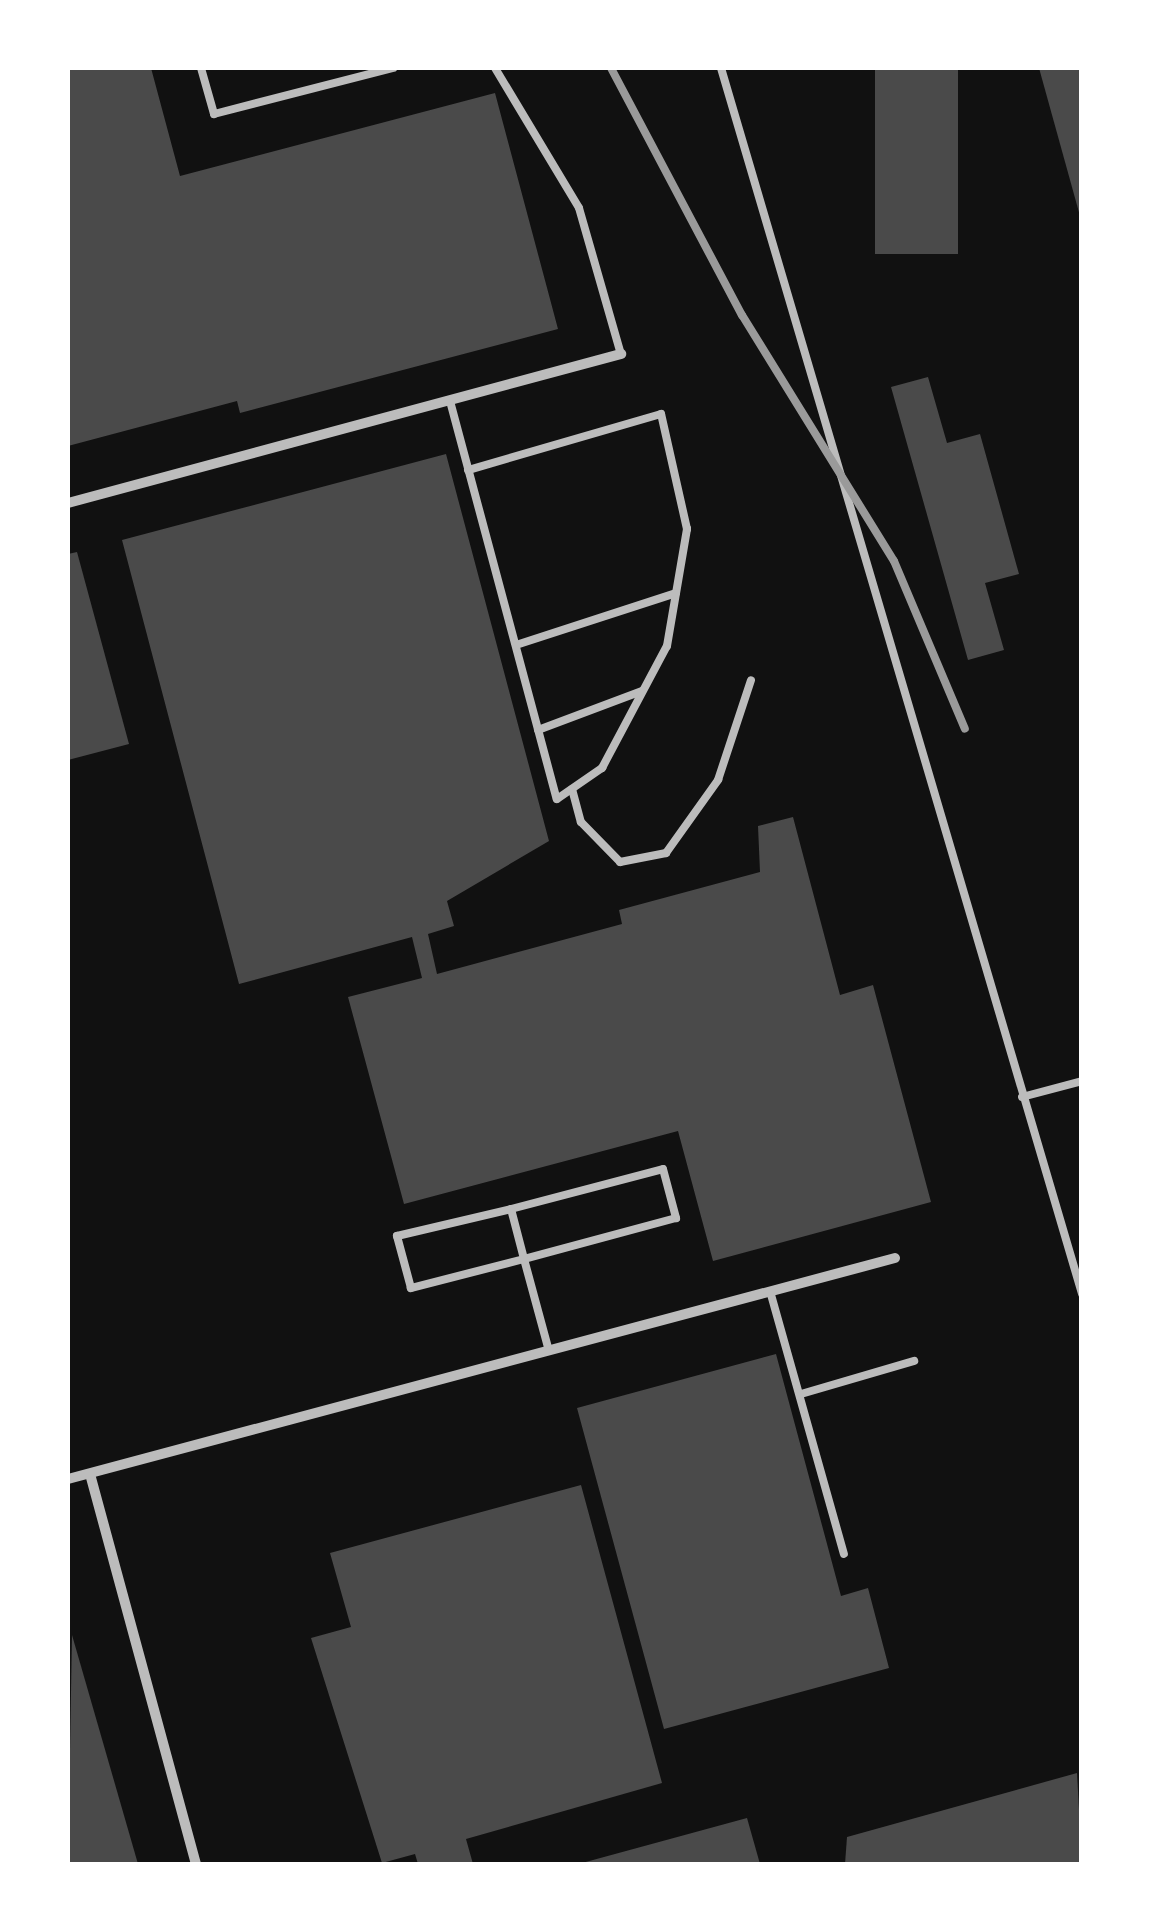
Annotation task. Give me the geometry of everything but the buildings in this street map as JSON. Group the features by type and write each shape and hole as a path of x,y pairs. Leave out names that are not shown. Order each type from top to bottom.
{"street":[{"path":"68,502 620,354"},
{"path":"68,1480 895,1258"},
{"path":"90,1474 196,1864"}],"lane":[{"path":"201,68 214,114 393,68"},
{"path":"495,68 579,208 620,354"},
{"path":"720,68 853,495 1022,1097 1082,1294"},
{"path":"450,401 468,470 557,799 602,768 667,646 687,529 661,414 468,470"},
{"path":"516,645 676,592"},
{"path":"572,789 581,822 620,862 666,854 718,780 751,680"},
{"path":"538,730 643,691"},
{"path":"1022,1097 1082,1080"},
{"path":"663,1169 676,1218 411,1288 397,1236 511,1209 663,1169"},
{"path":"511,1209 549,1350"},
{"path":"770,1291 844,1554"},
{"path":"801,1394 914,1361"}],"railway":[{"path":"611,68 742,315 894,561 965,729"}]}
